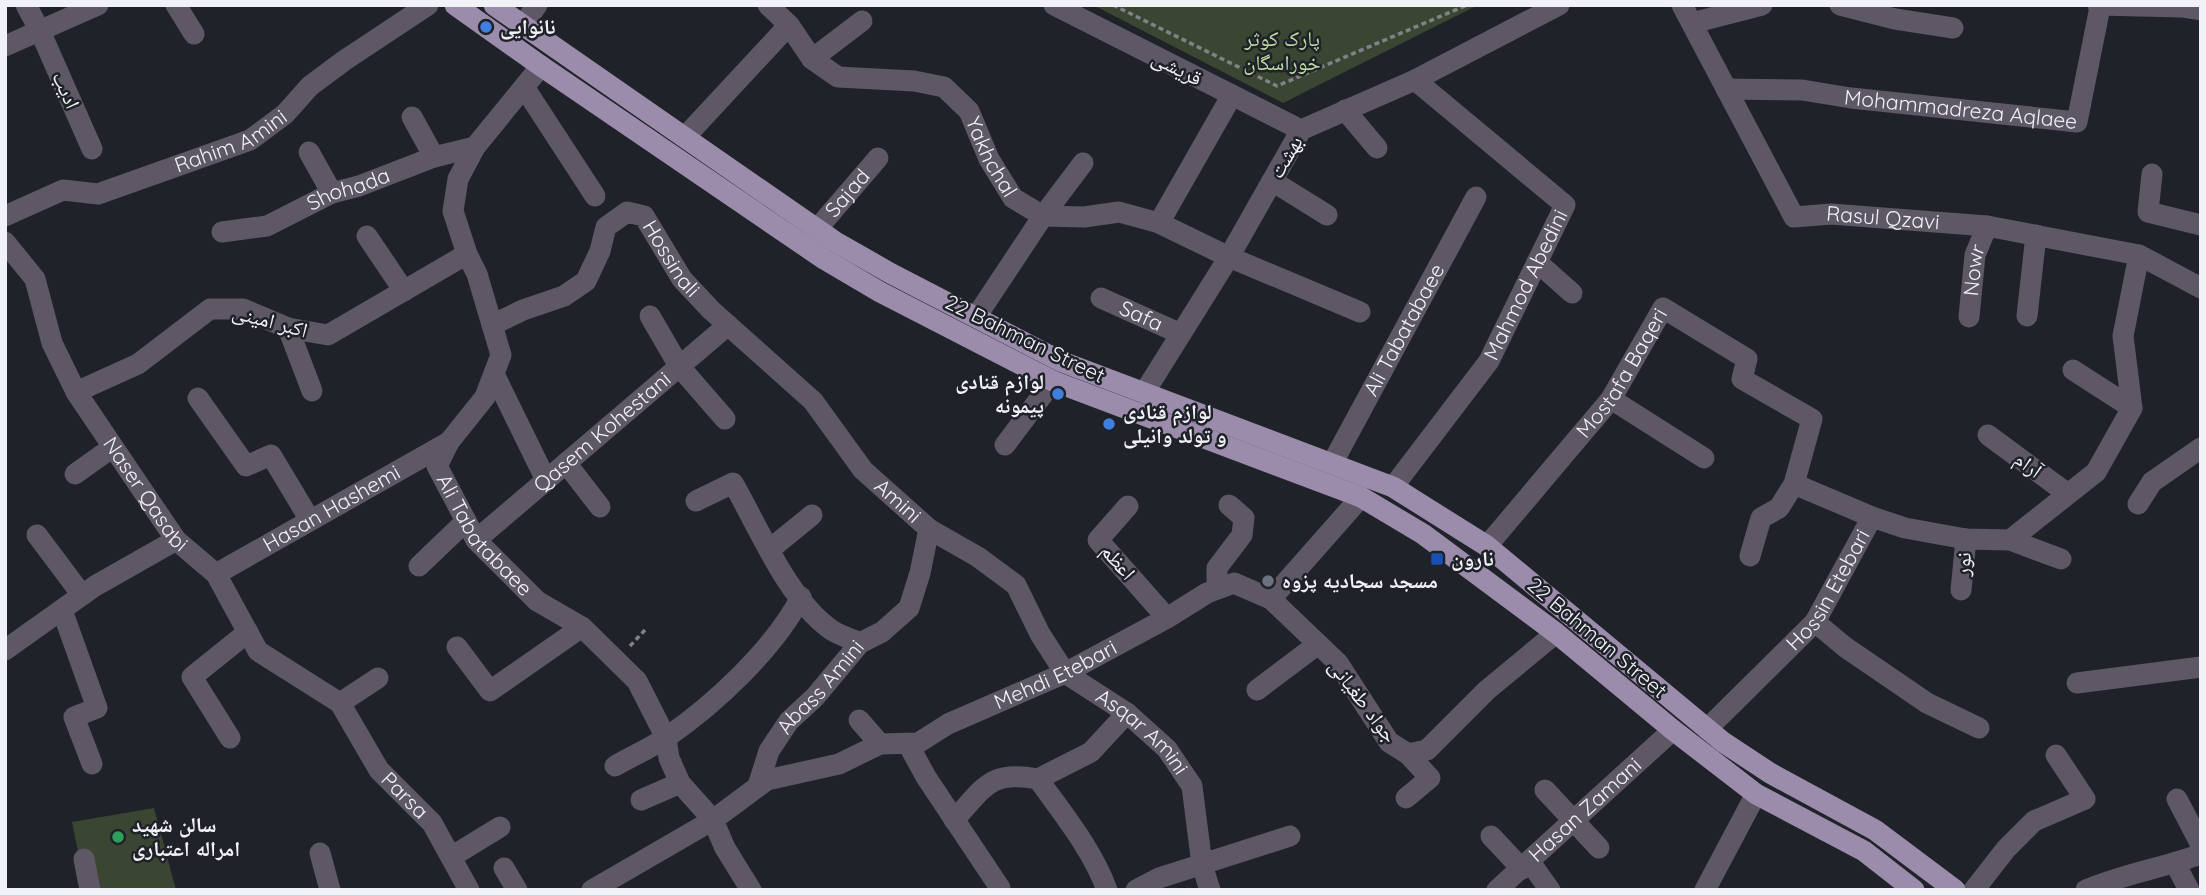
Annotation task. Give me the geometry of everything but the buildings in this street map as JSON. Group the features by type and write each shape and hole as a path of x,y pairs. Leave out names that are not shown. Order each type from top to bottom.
{"main road":[{"name":"22 Bahman Street","path":"455,5 824,259 933,319 1053,381 1361,497 1423,534 1556,633 1673,730 1756,793 1864,852 1914,890"},
{"name":"22 Bahman Street","path":"494,5 817,229 890,273 1060,361 1223,424 1333,462 1393,487 1487,547 1707,729 1770,772 1875,830 1955,890"},
{"path":"933,319 943,300"}],"street":[{"path":"26,5 40,31"},
{"path":"5,46 98,5"},
{"path":"176,5 194,34"},
{"name":"Rahim Amini","path":"5,216 63,190 98,194 250,140 285,114 310,86 428,5"},
{"path":"523,25 537,5"},
{"name":"Yakhchal","path":"768,5 789,25 812,59 838,77 914,81 944,87 969,111 989,159 1013,198 1043,216 1084,217 1119,212 1159,223 1229,257 1360,312"},
{"name":"قریشی","path":"1054,5 1301,130"},
{"name":"بهشت","path":"1144,393 1229,257 1301,130 1415,80 1559,5"},
{"path":"1687,14 1762,5"},
{"path":"1840,5 1895,19 1953,29"},
{"path":"2099,6 2197,8"},
{"name":"Mohammadreza Aqlaee","path":"1726,89 1802,90 1851,98 2077,122 2099,6"},
{"name":"Rasul Qzavi","path":"1687,14 1794,217 1831,214 1987,226 2139,255 2201,288"},
{"path":"812,59 862,21"},
{"path":"685,137 789,25"},
{"name":"ادیب","path":"40,31 92,149"},
{"name":"Ali Tabatabaee","path":"541,66 475,147 458,178 453,211 467,254 477,274 501,355 485,397 449,442 437,467 471,530 537,601 582,627 636,681 666,738 669,758 680,783 713,820 725,848 751,890"},
{"name":"Mahmod Abedini","path":"1393,487 1489,361 1565,205 1415,80"},
{"path":"524,87 595,197"},
{"path":"1159,223 1232,95"},
{"path":"1345,110 1377,148"},
{"path":"412,117 434,157"},
{"name":"Shohada","path":"222,232 267,226 332,193 359,186 434,157 475,147"},
{"path":"309,152 332,193"},
{"name":"Sajad","path":"817,229 878,158"},
{"path":"976,317 1043,216 1083,163"},
{"path":"2152,174 2148,212 2201,225"},
{"path":"1272,181 1327,215"},
{"name":"Ali Tabatabaee","path":"1333,462 1476,197"},
{"name":"Hossinali","path":"492,325 523,310 564,296 586,281 600,251 606,227 627,212 644,216 682,279 728,325"},
{"name":"Nowr","path":"1969,317 1975,255 1987,226"},
{"path":"2027,316 2036,235"},
{"path":"367,236 404,290"},
{"name":"Naser Qasabi","path":"5,243 35,279 52,343 76,392 176,540 216,574 258,651 341,703"},
{"name":"اکبر امینی","path":"76,392 138,364 210,309 243,309 288,328 328,335 467,254"},
{"path":"2010,540 2096,472 2132,408 2123,336 2139,255"},
{"path":"1537,262 1572,293"},
{"name":"Safa","path":"1101,299 1181,334"},
{"name":"Mostafa Baqeri","path":"1487,547 1611,399 1663,308 1747,359 1742,379 1812,419 1794,484 1779,508 1761,518 1750,556"},
{"path":"650,316 680,366 724,419"},
{"name":"Qasem Kohestani","path":"419,566 546,480 728,325"},
{"name":"Amini","path":"728,325 813,401 863,470 929,529 978,557 1016,585 1040,634 1065,673"},
{"path":"288,328 312,391"},
{"path":"2073,370 2132,408"},
{"path":"494,374 546,480"},
{"path":"1005,444 1053,381"},
{"path":"198,398 246,466 271,455 310,520"},
{"path":"1611,399 1704,458"},
{"name":"آرام","path":"1988,435 2068,494"},
{"name":"Hasan Hashemi","path":"216,574 449,442"},
{"path":"75,474 113,447"},
{"path":"2138,504 2152,482 2201,448"},
{"path":"566,463 600,507"},
{"path":"696,501 733,483 783,576 830,629 860,643"},
{"path":"1794,484 1872,517"},
{"path":"1228,505 1244,518 1242,535 1217,568 1217,589 1234,583 1271,599 1361,497"},
{"name":"اعظم","path":"1128,506 1098,540 1167,618"},
{"path":"769,550 812,515"},
{"name":"Hossin Etebari","path":"1707,729 1815,622 1872,517 1905,528 1966,539 2010,540 2061,559"},
{"name":"Abass Amini","path":"758,786 769,751 789,722 815,697 860,643 882,632 909,608 929,529"},
{"path":"37,535 82,595"},
{"name":"نور","path":"1961,590 1966,539"},
{"path":"9,641 176,540"},
{"name":"Mehdi Etebari","path":"593,890 713,820 767,779 839,764 880,744 918,743 948,724 1065,673 1217,589"},
{"path":"615,765 666,738 716,698 775,638 789,620 801,597"},
{"name":"جواد طغیانی","path":"1271,599 1338,663 1389,742 1408,754 1427,750 1487,690 1556,633"},
{"path":"62,610 97,708 74,717 92,764"},
{"path":"1815,622 1844,647 1927,703 1979,728"},
{"path":"457,647 490,691 582,627"},
{"path":"230,738 192,677 248,632"},
{"path":"1258,690 1318,644"},
{"path":"2077,683 2201,667"},
{"name":"Asqar Amini","path":"1065,673 1127,713 1167,749 1192,786 1202,865 1210,890"},
{"path":"341,703 378,678"},
{"name":"Parsa","path":"341,703 379,769 432,823 469,890"},
{"path":"954,820 990,781 1013,775 1038,779 1091,752 1127,713"},
{"path":"859,720 880,744"},
{"name":"Hasan Zamani","path":"1497,890 1673,730"},
{"path":"908,744 954,820 1000,888"},
{"path":"1406,798 1430,778 1408,754"},
{"path":"1974,890 2006,849 2034,821 2085,799 2056,755"},
{"path":"1038,779 1100,869 1107,890"},
{"path":"641,800 680,783"},
{"path":"1545,790 1599,848"},
{"path":"1705,890 1756,793"},
{"path":"2177,799 2201,845"},
{"path":"451,857 500,827"},
{"path":"1136,890 1159,878 1290,836"},
{"path":"1491,836 1550,890"},
{"path":"320,853 330,890"},
{"path":"2086,890 2113,878 2201,854"},
{"path":"84,859 90,890"},
{"path":"2175,863 2189,890"},
{"path":"504,868 517,890"}],"path":[{"path":"1114,5 1277,86 1467,5"}],"green space":[{"name":"پارک کوثر خوراسگان","path":"1093,5 1478,5 1283,103"},
{"name":"سالن شهید امراله اعتباری","path":"154,808 176,890 93,890 78,852 72,822"}],"place":[{"name":"نانوایی","path":"486,27"},
{"name":"لوازم قنادی پیمونه","path":"1058,394"},
{"name":"لوازم قنادی و تولد وانیلی","path":"1109,424"},
{"name":"نارون","path":"1437,559"},
{"name":"مسجد سجادیه پزوه","path":"1268,581"},
{"name":"سالن شهید امراله اعتباری","path":"118,837"}]}
